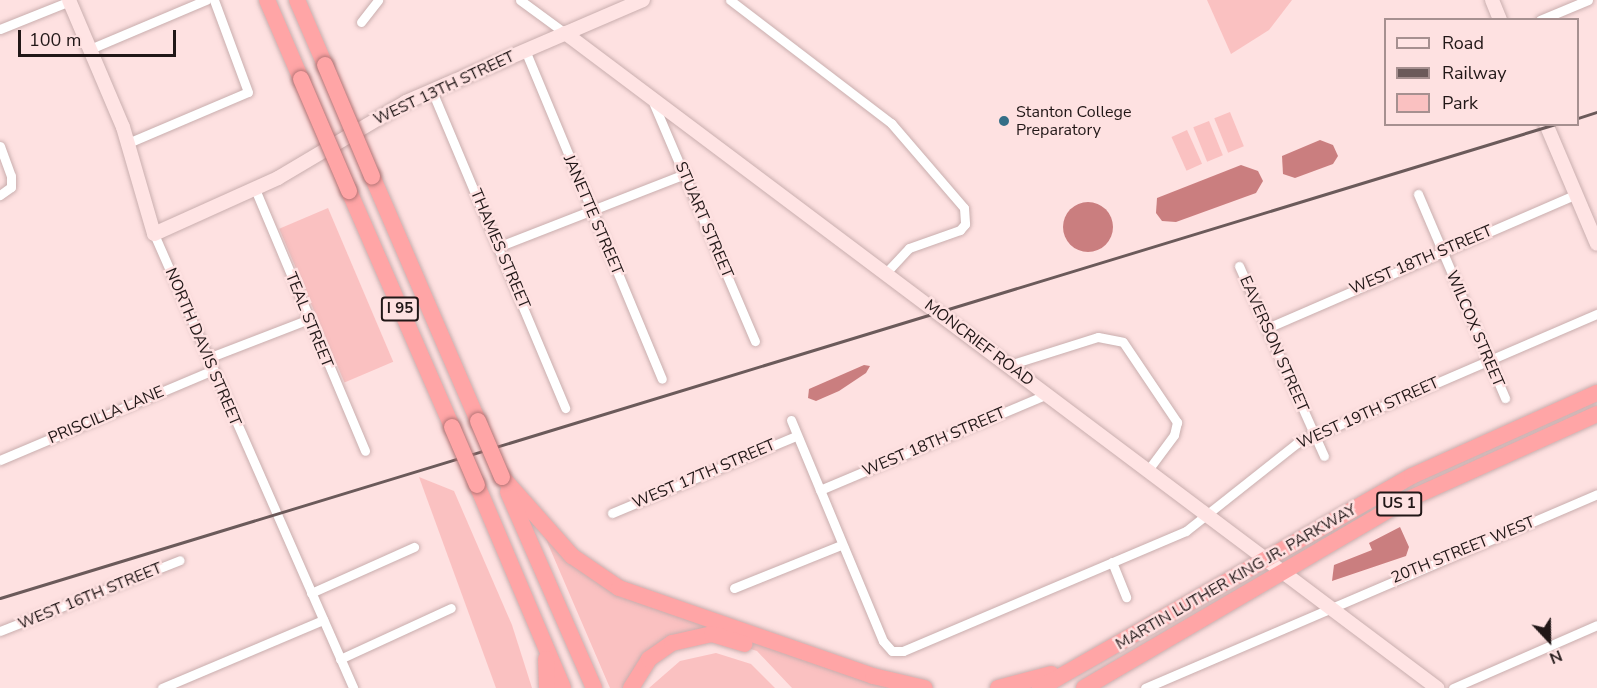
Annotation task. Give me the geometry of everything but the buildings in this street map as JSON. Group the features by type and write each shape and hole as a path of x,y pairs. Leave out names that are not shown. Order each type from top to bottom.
{"highway":[{"name":"I 95","path":"267,0 563,688"},
{"name":"I 95","path":"297,0 594,688"},
{"name":"MARTIN LUTHER KING JR. PARKWAY","path":"1040,688 1124,643 1412,476 1597,393"},
{"name":"MARTIN LUTHER KING JR. PARKWAY","path":"1084,688 1434,486 1597,414"},
{"path":"502,477 572,556 619,588 905,686 925,688"},
{"path":"631,688 660,650 712,634 881,688"},
{"path":"998,688 1060,671 1124,643"},
{"path":"544,644 547,688"}],"main road":[{"name":"WEST 13TH STREET","path":"154,234 255,189 432,91 643,0"},
{"path":"1492,0 1499,18"},
{"name":"NORTH DAVIS STREET","path":"69,1 128,143 154,234"},
{"name":"MONCRIEF ROAD","path":"565,33 1268,558 1437,688"},
{"path":"1547,126 1595,236"}],"street":[{"path":"90,49 206,0"},
{"path":"128,143 248,92 214,0"},
{"path":"361,22 378,0"},
{"name":"MONCRIEF ROAD","path":"520,0 565,33"},
{"path":"730,0 891,123 964,208 965,224 909,248 885,274"},
{"path":"1545,18 1588,0"},
{"path":"0,29 69,1"},
{"name":"JANETTE STREET","path":"525,50 662,379"},
{"name":"THAMES STREET","path":"432,91 500,246 565,408"},
{"name":"STUART STREET","path":"652,99 755,341"},
{"path":"0,146 11,187 0,195"},
{"path":"500,246 685,174"},
{"name":"TEAL STREET","path":"255,189 365,451"},
{"name":"WILCOX STREET","path":"1418,194 1505,398"},
{"name":"WEST 18TH STREET","path":"1267,327 1576,194"},
{"name":"NORTH DAVIS STREET","path":"154,234 353,688"},
{"name":"EAVERSON STREET","path":"1239,266 1324,456"},
{"name":"WEST 19TH STREET","path":"841,545 892,651 1112,562 1209,516 1262,466 1314,435 1597,314"},
{"path":"208,358 309,319"},
{"path":"1009,365 1098,337 1123,342 1177,422 1174,435 1148,470"},
{"name":"PRISCILLA LANE","path":"0,460 213,370"},
{"name":"WEST 18TH STREET","path":"820,490 1047,394"},
{"path":"734,588 841,545 791,420"},
{"name":"WEST 17TH STREET","path":"612,513 796,436"},
{"name":"20TH STREET WEST","path":"1145,688 1166,685 1192,664 1597,494"},
{"path":"311,593 414,547"},
{"name":"WEST 16TH STREET","path":"0,631 180,560"},
{"path":"1112,562 1126,597"},
{"path":"340,659 451,608"},
{"path":"162,688 323,620"},
{"path":"1453,688 1597,625"}],"green space":[{"path":"1207,0 1292,0 1269,30 1231,54"},
{"path":"1230,112 1244,146 1228,153 1214,118"},
{"path":"1209,121 1223,155 1207,162 1193,127"},
{"path":"1187,130 1202,164 1187,171 1171,137"},
{"path":"328,208 393,362 344,382 279,229"},
{"path":"419,477 454,491 512,625 532,688 496,688"},
{"path":"542,530 566,558 890,688 792,688 757,651 720,639 666,652 632,688 610,688"},
{"path":"716,653 751,664 775,688 649,688 680,661"}],"shaded area":[{"path":"1320,140 1333,145 1338,156 1333,164 1295,178 1283,174 1282,156"},
{"path":"1241,165 1258,171 1263,181 1256,193 1176,222 1162,221 1156,213 1157,198"},
{"path":"1083,202 1093,202 1106,209 1113,222 1113,232 1106,245 1093,252 1083,252 1074,248 1067,241 1063,232 1063,222 1067,213 1074,206"},
{"path":"864,365 870,366 866,373 839,391 816,401 808,398 809,389"},
{"path":"1400,527 1409,547 1406,556 1332,581 1334,565 1372,550 1369,543"}],"railway":[{"path":"1579,118 1597,112"},
{"path":"0,598 1548,126"}],"place":[{"name":"Stanton College Preparatory","path":"1004,121"}]}
